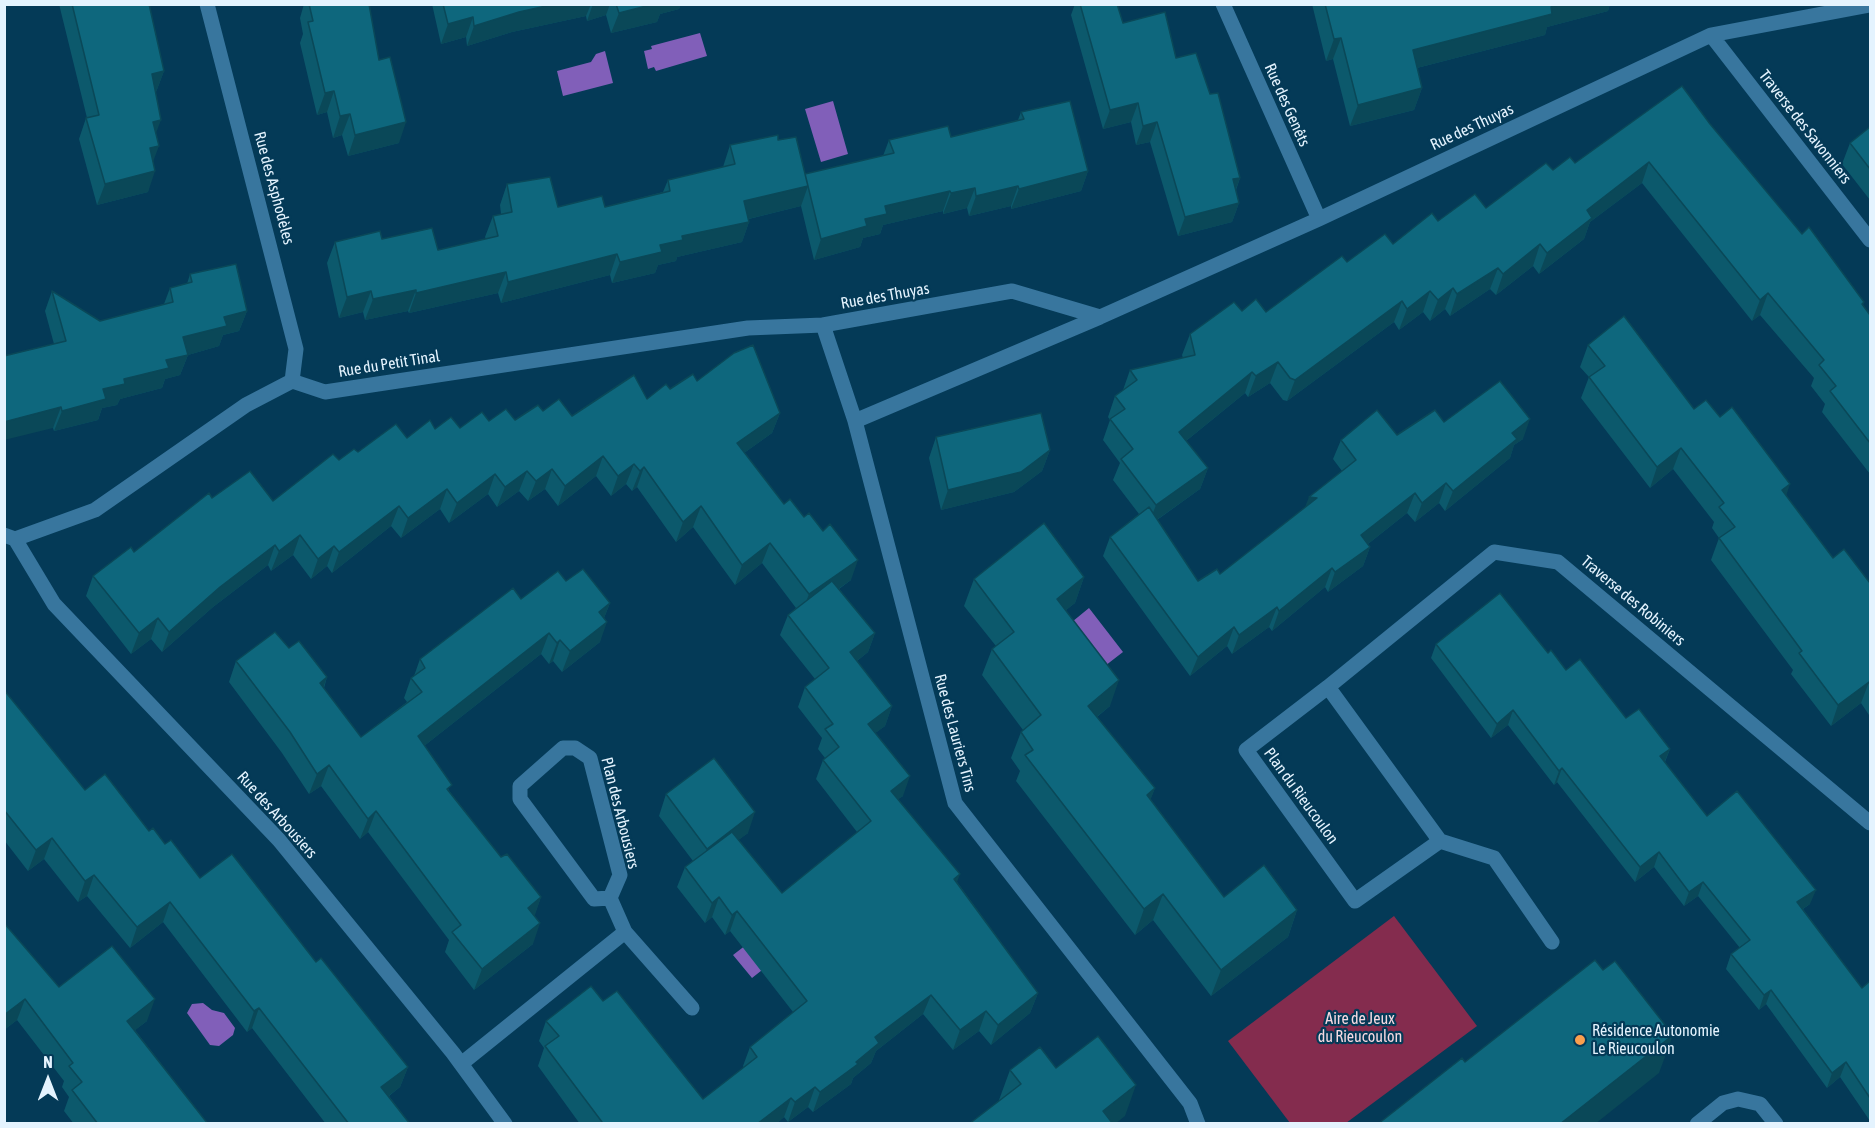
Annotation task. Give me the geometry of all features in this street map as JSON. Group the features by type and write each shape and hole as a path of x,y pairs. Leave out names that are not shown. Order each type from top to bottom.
{"street":[{"name":"Rue des Asphodèles","path":"207,4 296,349 292,381"},
{"name":"Rue des Genêts","path":"1222,4 1319,219"},
{"name":"Rue des Thuyas","path":"1100,317 1012,291 823,325 855,421 1021,353 1319,219 1711,35 1870,6"},
{"name":"Traverse des Savonniers","path":"1711,35 1870,240"},
{"name":"Rue du Petit Tinal","path":"292,381 325,392 748,328 823,325"},
{"path":"10,537 95,510 246,405 292,381"},
{"name":"Rue des Lauriers Tins","path":"855,421 955,803 1190,1103 1198,1124"},
{"name":"Rue des Arbousiers","path":"10,537 54,604 279,840 461,1064 506,1124"},
{"name":"Traverse des Robiniers","path":"1328,687 1494,552 1558,562 1870,823"},
{"path":"1328,687 1440,841 1494,858 1552,942"},
{"name":"Plan du Rieucoulon","path":"1328,687 1246,750 1355,901 1440,841"},
{"name":"Plan des Arbousiers","path":"563,748 575,748 590,759 620,875 610,898 594,899 520,799 520,786 563,748"},
{"path":"610,898 625,932 692,1008"},
{"path":"461,1064 625,932"},
{"path":"1697,1124 1723,1103 1738,1099 1760,1104 1776,1124"}],"green space":[{"name":"Aire de Jeux du Rieucoulon","path":"1394,916 1477,1026 1346,1123 1290,1123 1228,1041"}],"shaded area":[{"path":"700,33 707,56 656,71 654,67 648,69 644,51 652,49 651,46"},
{"path":"605,51 613,83 563,96 557,71 591,62 596,54"},
{"path":"833,101 848,154 821,162 805,109"},
{"path":"1089,608 1123,652 1101,669 1067,626"},
{"path":"777,921 795,944 752,978 733,955"},
{"path":"203,1003 212,1010 224,1013 235,1028 233,1035 219,1046 210,1045 187,1013 192,1004"}],"building":[{"path":"72,4 149,4 164,71 152,74 161,120 153,122 159,146 150,148 155,171 105,184 86,118 99,115"},
{"path":"309,4 369,4 379,60 390,57 406,122 355,135 350,114 340,116 334,91 325,93 308,22 313,21"},
{"path":"443,4 555,4 474,26 473,17 448,24"},
{"path":"616,4 654,4 619,13"},
{"path":"1080,4 1117,4 1123,23 1165,12 1176,58 1196,53 1210,94 1218,93 1240,178 1233,179 1239,203 1185,217 1157,122 1143,126 1138,103 1110,110"},
{"path":"1325,4 1561,4 1551,7 1552,14 1413,50 1422,88 1358,105 1341,38 1334,39"},
{"path":"1682,86 1710,124 1802,234 1809,227 1864,302 1862,304 1870,315 1870,443 1830,391 1836,386 1819,365 1824,360 1768,293 1760,300 1649,162 1587,210 1592,218 1547,253 1540,244 1503,274 1498,268 1457,294 1453,288 1438,300 1430,291 1407,309 1402,301 1295,380 1290,378 1278,362 1256,376 1252,372 1179,432 1208,468 1156,505 1121,459 1133,449 1110,419 1125,409 1115,396 1137,380 1130,370 1195,355 1190,334 1234,302 1242,311 1256,299 1266,312 1342,256 1347,262 1385,234 1393,244 1432,213 1438,221 1475,194 1486,208 1546,163 1553,170 1570,157 1575,163"},
{"path":"1070,101 1088,171 1019,189 1018,186 976,196 975,188 951,193 950,191 885,206 887,214 865,219 867,226 821,239 805,174 894,153 889,140 948,126 951,137 1024,119 1021,112"},
{"path":"1870,127 1870,169 1850,143"},
{"path":"778,135 778,140 796,137 808,186 744,201 749,222 682,236 683,240 660,245 662,252 620,262 617,254 508,282 506,272 416,293 416,290 373,299 371,291 347,297 335,242 380,231 382,239 432,228 438,250 498,236 493,216 512,212 507,184 550,177 558,207 602,196 605,207 670,191 668,180 735,164 730,145"},
{"path":"236,264 247,311 224,317 227,326 183,337 188,355 166,360 169,368 124,379 125,384 103,389 106,399 62,411 61,407 4,422 4,356 66,341 52,291 100,321 173,302 170,288 192,282 190,274"},
{"path":"1624,316 1694,409 1706,400 1720,417 1732,407 1790,484 1782,490 1833,558 1844,549 1870,583 1870,685 1869,682 1838,705 1799,653 1802,651 1719,538 1735,527 1719,507 1724,503 1681,448 1657,467 1589,377 1605,366 1588,345"},
{"path":"753,345 780,413 737,443 784,504 790,499 804,517 809,513 823,531 830,524 858,560 809,594 770,543 742,565 701,506 683,522 644,467 640,471 634,464 618,476 603,456 565,486 552,469 536,481 527,471 505,487 495,474 457,503 447,489 408,518 399,506 339,552 334,546 318,559 300,535 279,551 275,545 220,587 169,632 158,618 139,633 93,576 131,547 134,552 209,493 212,498 250,471 273,501 333,454 339,460 354,449 358,452 396,424 407,438 430,420 435,429 451,417 460,428 482,412 489,421 506,409 515,420 538,405 543,411 559,399 572,416 634,375 647,399 666,384 670,389 693,374 697,381 734,353"},
{"path":"1500,381 1530,419 1512,433 1517,439 1453,491 1446,483 1422,503 1415,493 1361,535 1370,547 1335,572 1332,568 1279,611 1277,607 1239,635 1234,627 1198,657 1110,537 1149,507 1198,581 1217,569 1220,574 1317,498 1309,497 1356,460 1341,440 1377,410 1397,435 1435,410 1444,422"},
{"path":"1041,413 1050,450 1021,472 948,490 936,437"},
{"path":"1044,523 1084,577 1057,599 1119,680 1088,706 1155,788 1147,795 1224,897 1264,865 1297,910 1221,970 1163,894 1144,909 1025,755 1033,750 1021,732 1041,715 992,649 1014,632 974,579"},
{"path":"583,569 610,603 599,612 607,622 570,651 560,640 557,643 549,633 418,736 452,785 447,789 501,857 507,854 541,897 528,908 540,923 482,969 452,932 461,925 376,811 368,819 329,765 317,774 290,732 236,661 275,632 289,648 299,641 327,677 320,683 361,737 422,692 411,678 425,668 420,659 513,588 521,599 558,571 566,581"},
{"path":"832,581 875,633 850,652 892,706 868,724 910,776 891,791 960,874 954,879 1038,993 998,1025 986,1011 960,1030 931,995 875,1037 879,1043 856,1062 858,1064 820,1092 815,1087 795,1102 791,1098 757,1124 600,1124 602,1122 545,1046 559,1036 546,1021 591,986 603,1001 617,991 703,1099 757,1057 750,1047 807,1001 737,911 732,915 719,897 712,903 685,867 732,832 782,893 871,821 823,760 839,747 825,729 833,724 805,687 829,668 788,615"},
{"path":"1500,593 1548,653 1551,650 1566,670 1580,659 1626,718 1639,709 1670,749 1660,756 1707,816 1737,791 1816,890 1797,902 1862,988 1870,981 1870,1098 1846,1062 1832,1073 1771,990 1764,995 1731,954 1750,940 1703,882 1689,892 1659,852 1640,867 1562,768 1559,771 1513,710 1497,724 1436,644"},
{"path":"4,690 85,790 105,774 149,831 153,828 165,844 171,840 200,878 232,854 316,962 321,958 408,1067 381,1087 410,1124 349,1124 259,1008 254,1011 170,902 137,927 94,875 85,881 52,838 36,850 4,810"},
{"path":"714,758 755,812 707,849 666,794"},
{"path":"4,923 59,987 112,946 155,999 127,1021 208,1124 98,1124 72,1090 82,1082 69,1066 73,1063 25,999 4,1015"},
{"name":"Résidence Autonomie Le Rieucoulon","path":"1595,960 1603,970 1615,961 1673,1035 1560,1124 1378,1124 1462,1058 1465,1062"},
{"path":"1098,1036 1136,1085 1103,1111 1113,1124 969,1124 1021,1084 1010,1070 1040,1047 1056,1068"}],"place":[{"name":"Résidence Autonomie Le Rieucoulon","path":"1580,1040"}]}
